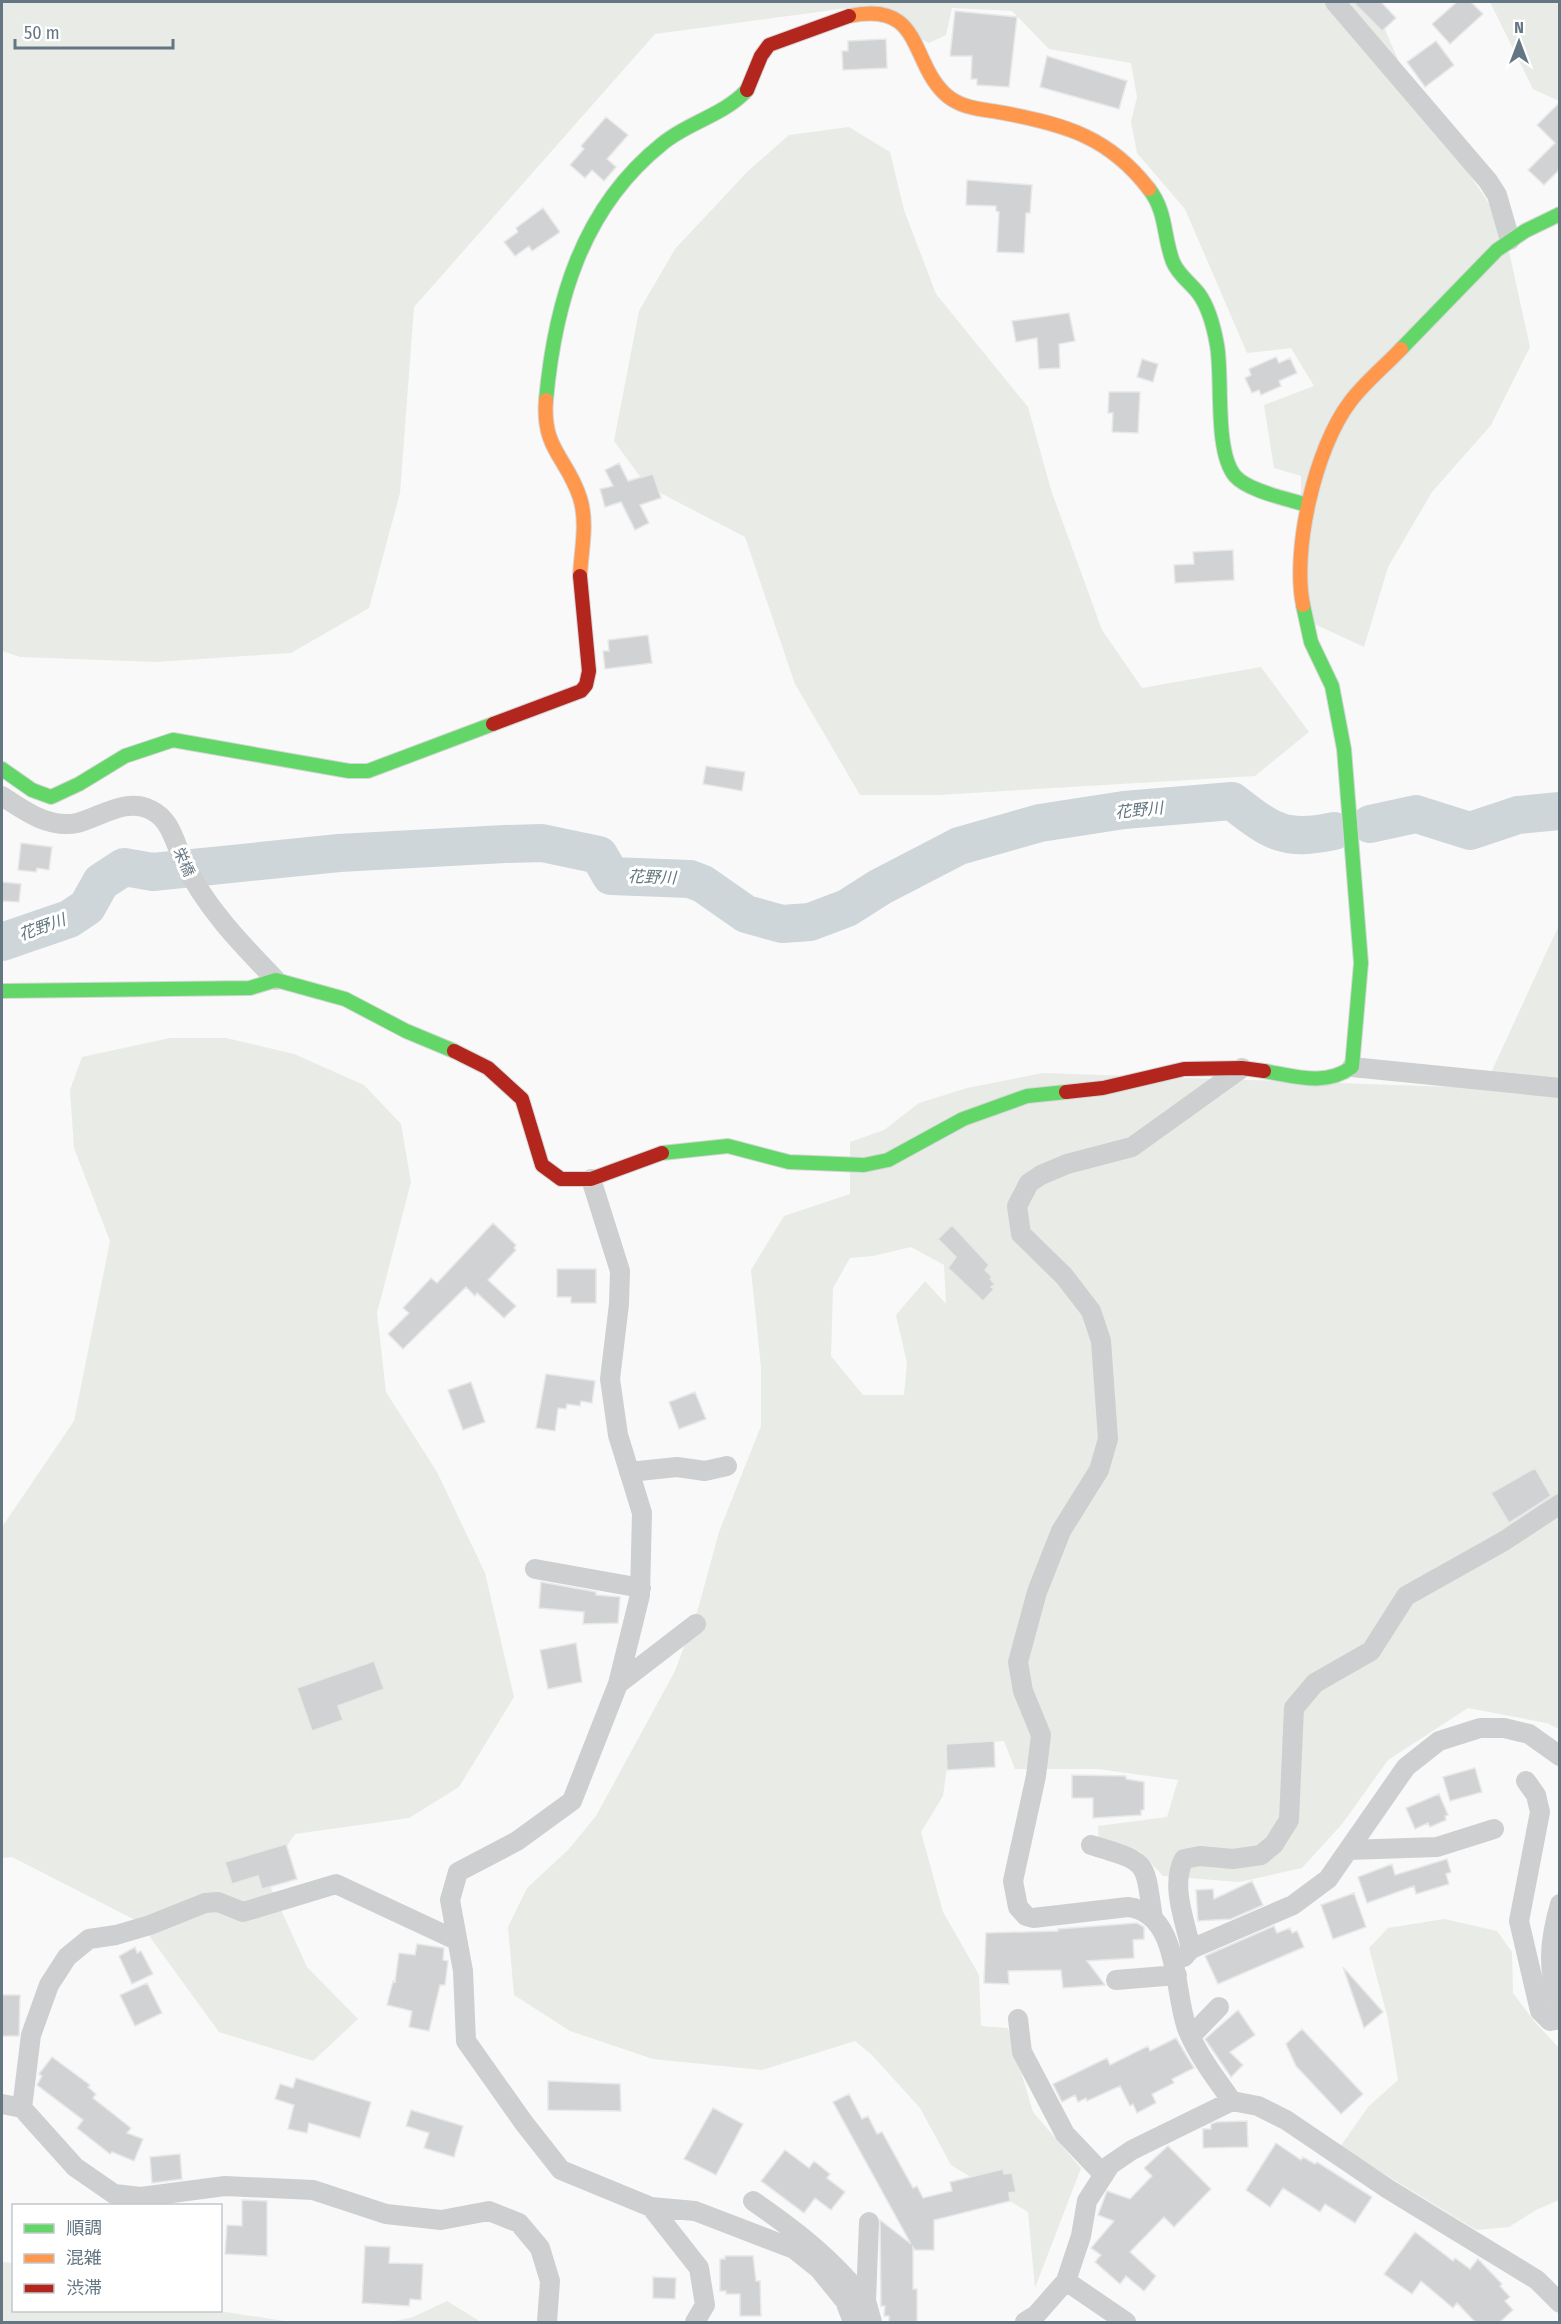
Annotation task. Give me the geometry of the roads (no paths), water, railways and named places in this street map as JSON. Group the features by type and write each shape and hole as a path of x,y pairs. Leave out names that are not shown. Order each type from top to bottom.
{"street":[{"path":"1335,2 1488,181 1497,195 1510,240"},
{"path":"2,769 32,790 51,797 125,756 173,740 349,771 368,771 581,691 586,685 589,671 579,580 584,531 582,502 554,453 546,430 552,338 560,297 579,250 606,206 654,149 678,131 736,102 749,88 756,78 758,62 769,45 859,14 887,16 904,26 921,45 938,88 952,100 968,107 1045,123 1103,143 1145,185 1162,210 1168,250 1179,274 1200,295 1210,318 1218,348 1226,463 1238,480 1307,505"},
{"path":"1352,1067 1361,963 1353,858 1344,749 1334,695 1311,642 1299,585 1300,548 1307,505 1324,450 1349,403 1483,262 1510,240 1560,214"},
{"name":"栄橋","path":"2,796 30,814 55,823 76,823 136,804 152,810 171,829 194,884 276,980"},
{"path":"2,991 250,988 276,980 345,999 406,1031 442,1045 488,1068 522,1099 537,1140 542,1165 561,1179 591,1179 658,1152 728,1146 789,1162 823,1166 864,1166 884,1162 963,1119 1007,1101 1048,1093 1103,1088 1184,1069 1242,1068 1326,1080 1340,1076 1352,1067 1560,1088"},
{"path":"1232,2101 1191,2036 1178,1998 1176,1970 1161,1929 1153,1919 1141,1909 1128,1907 1033,1918 1026,1916 1018,1907 1013,1881 1036,1776 1041,1735 1023,1691 1018,1662 1037,1592 1061,1531 1100,1470 1108,1439 1101,1341 1091,1311 1064,1276 1021,1233 1017,1206 1029,1183 1041,1175 1067,1164 1132,1147 1242,1068"},
{"path":"591,1179 620,1271 619,1304 610,1379 618,1436 642,1513 641,1588 618,1684 572,1801 517,1841 458,1872 450,1900 463,1971 466,2041 524,2123 561,2170 651,2207 695,2211 794,2249 819,2269 845,2301 853,2322"},
{"path":"629,1472 677,1467 705,1471 727,1466"},
{"path":"1191,1949 1180,1899 1178,1871 1184,1859 1200,1856 1233,1859 1261,1855 1274,1844 1289,1820 1293,1708 1315,1683 1371,1651 1406,1596 1504,1541 1560,1504"},
{"path":"535,1569 641,1588"},
{"path":"618,1684 696,1624"},
{"path":"1116,1980 1176,1970 1191,1949 1293,1905 1328,1879 1406,1767 1439,1741 1480,1728 1504,1728 1529,1734 1560,1756"},
{"path":"1526,1781 1536,1795 1540,1812 1519,1922 1540,2011 1550,2021 1560,2019"},
{"path":"1348,1850 1437,1847 1494,1829"},
{"path":"1091,1845 1135,1859 1146,1872 1153,1919"},
{"path":"22,2108 31,2036 49,1985 67,1957 89,1939 139,1928 205,1903 218,1902 243,1912 336,1884 456,1940"},
{"path":"1560,1904 1553,1928 1549,1965 1560,2007"},
{"path":"1191,2036 1219,2007"},
{"path":"1018,2019 1022,2052 1060,2125 1065,2134 1104,2175"},
{"path":"1026,2322 1036,2315 1066,2281 1082,2236 1087,2201 1110,2165 1132,2150 1232,2101 1258,2106 1286,2120 1388,2189 1537,2280 1560,2303"},
{"path":"2,2104 22,2108 75,2167 114,2194 141,2198 225,2186 313,2190 386,2214 441,2220 489,2211 519,2223 540,2248 550,2281 547,2322"},
{"path":"753,2201 810,2241 843,2272 866,2301"},
{"path":"651,2207 699,2268 705,2305 695,2322"},
{"path":"869,2222 866,2301 872,2322"},
{"path":"1066,2281 1126,2322"}],"waterway":[{"name":"花野川","path":"2,942 69,919 87,907 101,882 124,867 153,872 339,853 542,843 599,855 611,876 690,879 703,884 746,914 782,924 810,922 847,908 880,887 959,846 1040,823 1124,810 1232,801 1257,820 1278,831 1302,835 1334,831"},
{"name":"花野川","path":"1370,824 1416,814 1470,831 1518,815 1560,811"}]}
